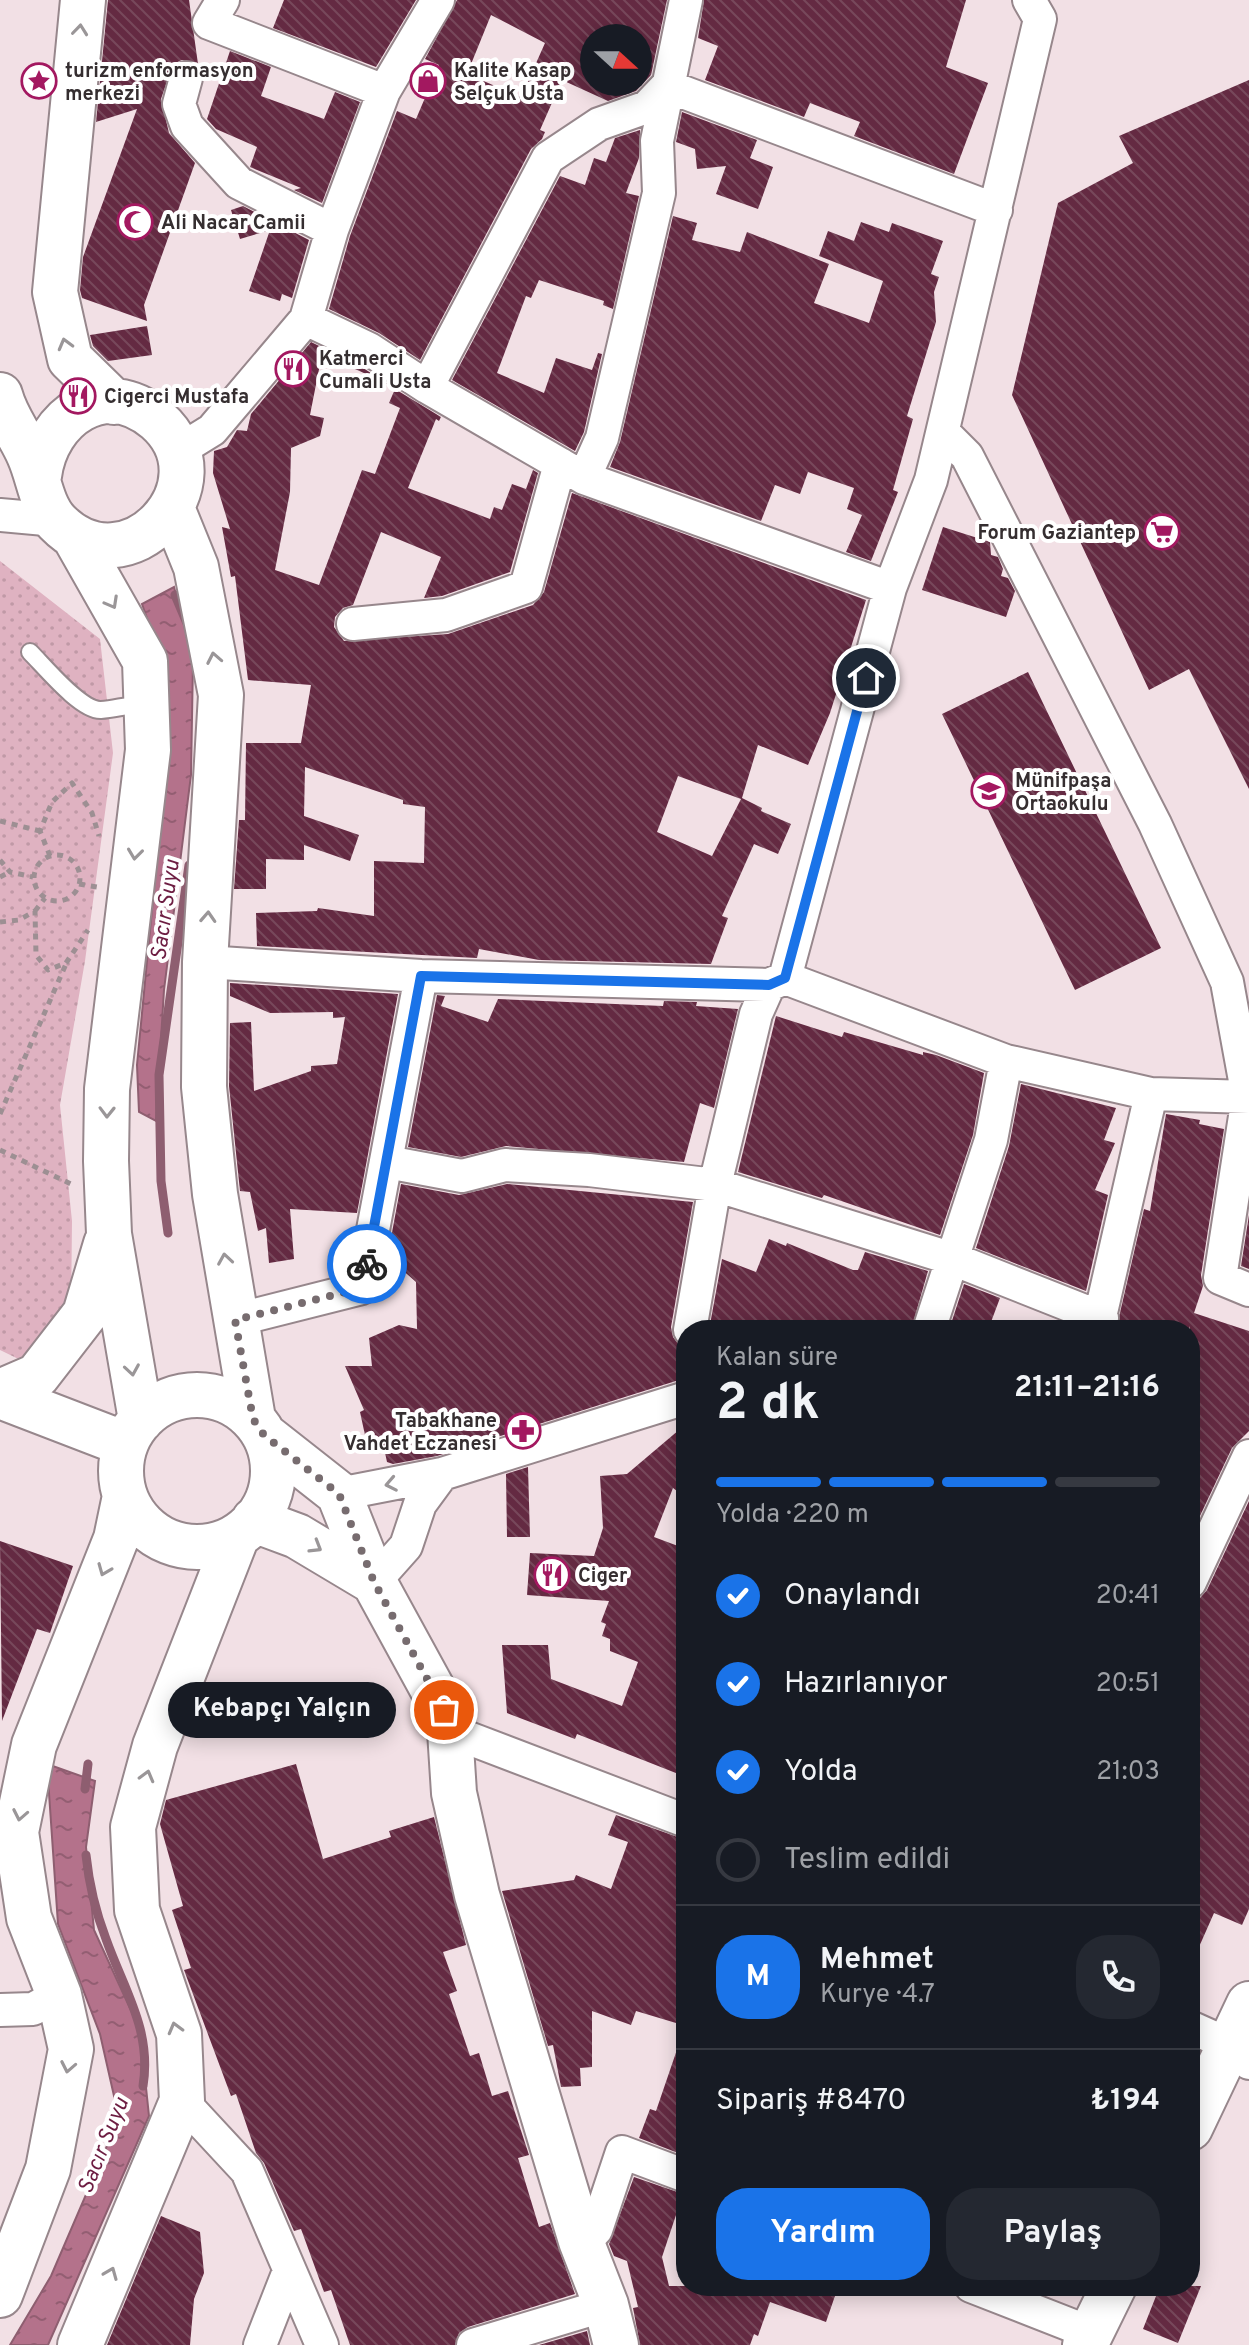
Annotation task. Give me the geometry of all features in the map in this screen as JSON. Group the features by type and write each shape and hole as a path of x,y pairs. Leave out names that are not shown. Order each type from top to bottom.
{"main road":[{"path":"83,0 55,292 70,359 114,402"},
{"path":"0,395 5,415 24,442 39,476 43,500 65,528 145,661 148,750 107,1089 109,1234 133,1432 121,1470 125,1496 135,1516 151,1532 171,1543 193,1547 216,1545 245,1528 297,1536 374,1582"},
{"path":"39,476 42,453 52,432 69,415 90,405 114,402 136,407 156,419 172,436 178,451 181,481 172,508 161,524 142,538 119,545 96,544 65,528"},
{"path":"80,2345 182,2101 179,2034 137,1910 133,1827 155,1746 245,1528 266,1501 272,1479 271,1457 258,1427 235,1320 215,1194 204,1087 205,962 221,695 196,567 172,508"},
{"path":"0,1394 37,1376 85,1314 109,1234"},
{"path":"0,1394 133,1432"},
{"path":"133,1432 161,1404 184,1396 209,1396 233,1404 339,1494 374,1582 444,1710 450,1731 454,1793 477,1895 581,2241 611,2325"},
{"path":"0,2295 48,2169 71,2049 59,1995 29,1918 16,1832 34,1745 116,1539 125,1496"},
{"path":"1200,2113 1240,2054 1249,2004"},
{"path":"1088,2339 1109,2296"}],"street":[{"path":"223,0 209,23 384,91"},
{"path":"178,451 212,430 306,319 332,230 384,91 438,0"},
{"path":"353,624 446,615 526,587 572,471 602,438 659,193 657,141 686,0"},
{"path":"692,1320 715,1185 756,1014 777,982 890,588 931,480 944,433 1040,19 1029,0"},
{"path":"186,78 179,104 187,126 239,183 332,230"},
{"path":"667,86 996,210"},
{"path":"427,387 548,158 599,124 647,107 667,86"},
{"path":"306,319 369,349 427,387 572,471 890,588"},
{"path":"944,433 967,456 1155,824 1227,982 1249,1097 1220,1278 1249,1290"},
{"path":"0,515 65,528"},
{"path":"205,962 421,976 777,982 1006,1061 1151,1094 1249,1097"},
{"path":"235,1320 362,1288 421,976"},
{"path":"932,1320 991,1140 1006,1061"},
{"path":"1101,1320 1151,1094"},
{"path":"387,1162 462,1176 505,1165 589,1170 715,1185 953,1259 1091,1320"},
{"path":"339,1494 442,1474 676,1401"},
{"path":"1200,1561 1249,1456"},
{"path":"374,1582 406,1546 420,1504 442,1474"},
{"path":"450,1731 676,1809"},
{"path":"0,2010 33,2009 59,1995"},
{"path":"1200,2032 1240,2054"},
{"path":"182,2101 247,2171 322,2345"},
{"path":"581,2241 596,2230 622,2152 676,2172"},
{"path":"260,2345 289,2271"},
{"path":"993,2296 1088,2339"},
{"path":"473,2345 611,2325"}],"lane":[{"path":"30,652 85,706 98,711 129,704 146,705"}],"path":[{"path":"50,856 40,831 52,802 72,783 92,813 101,843"},
{"path":"0,821 40,831"},
{"path":"63,854 76,864 80,880 76,893 64,902 45,898 34,888 37,864 50,856 63,854"},
{"path":"0,860 10,872 33,877"},
{"path":"0,877 10,872"},
{"path":"0,922 19,920 35,911 45,898"},
{"path":"35,911 36,955 48,970 66,963"},
{"path":"0,1114 66,963 90,927"},
{"path":"0,1150 77,1185"}],"shaded area":[{"path":"0,561 100,639 113,753 85,961 60,1105 72,1221 71,1313 39,1369 0,1350"}],"water":[{"path":"174,587 193,660 191,775 164,990 156,1121 139,1112 137,1065 168,743 161,658 142,604"},
{"path":"47,1764 95,1781 86,1847 94,1930 140,2030 149,2116 48,2345 10,2345 51,2276 119,2118 100,2034 58,1924"}],"building":[{"path":"108,0 189,0 198,64 182,60 173,64 161,99 169,133 195,163 144,305 147,321 82,298 80,290 83,257 137,109 96,122"},
{"path":"284,0 416,0 376,67 273,28"},
{"path":"457,0 667,0 652,70 652,24 580,24 580,88 562,80 540,130 545,132 542,139 531,149 420,360 379,333 329,309 350,236 397,111 416,119 439,65 425,59","holes":["491,15 545,43 521,97 467,74"]},
{"path":"704,0 966,0 946,67 988,83 954,174 854,136 860,122 810,103 804,117 705,80 718,46 698,38"},
{"path":"230,51 271,67 261,96 324,119 335,92 360,102 322,203 294,190 301,188 250,167 257,147 216,129 207,119"},
{"name":"Forum Gaziantep","path":"1249,80 1249,789 1189,669 1149,690 1012,395 1058,203 1133,163 1119,136"},
{"path":"597,96 622,96 608,101"},
{"path":"682,112 757,140 750,158 773,167 758,209 716,194 726,166 697,169 695,149 676,142"},
{"path":"640,130 639,158 626,193 639,196 613,309 603,305 604,301 539,280 531,298 526,296 497,373 544,393 556,358 592,370 598,353 602,354 584,432 575,451 452,380 560,176 585,185 594,158 606,162 615,138"},
{"path":"243,206 309,240 292,298 282,294 280,301 249,291 270,230 240,239 231,210"},
{"path":"673,216 697,223 692,240 740,252 747,232 829,264 814,303 869,323 883,281 819,256 828,231 854,241 861,222 889,232 892,223 943,241 931,274 939,277 934,292 936,322 907,416 913,419 893,490 898,492 871,561 846,552 862,515 847,509 854,488 808,472 800,494 775,485 761,521 610,467 620,442"},
{"path":"147,326 152,355 108,361 93,346 90,335"},
{"path":"311,342 388,384 322,354 310,415 324,418 320,436 291,448 290,492 275,570 319,585 362,470 375,474 400,408 389,403 395,389 441,417 439,421 436,419 408,488 490,519 494,507 502,510 512,484 526,489 533,470 538,473 510,572 442,596 424,598 441,557 381,532 353,605 343,608 335,617 334,627 344,641 448,634 533,605 544,592 572,493 866,600 830,713 808,765 758,745 742,798 762,808 761,811 791,824 778,854 754,844 722,916 728,918 711,964 539,960 479,949 477,958 257,946 256,913 317,911 318,908 374,916 374,861 424,863 425,807 403,804 403,800 305,767 304,816 359,835 350,861 304,845 304,860 266,859 266,889 234,889 239,820 245,820 246,743 301,743 311,685 248,680 235,576 231,577 222,527 230,529 213,473 214,451 227,447 237,430 247,431 251,414","holes":["678,776 741,799 712,856 657,832"]},
{"path":"943,527 990,542 991,555 998,557 1003,569 1001,576 1008,578 1015,591 1006,617 922,590"},
{"path":"1028,672 1161,948 1075,990 942,714"},
{"path":"230,983 398,994 357,1213 290,1209 294,1259 269,1263 266,1228 258,1231 250,1192 240,1191 229,1086 230,1023 251,1022 254,1091 311,1071 311,1066 337,1064 345,1017 333,1018 333,1012 270,1013 230,996"},
{"path":"437,995 445,996 441,1006 488,1022 498,999 663,1006 664,1001 697,1002 696,1006 738,1009 714,1108 700,1103 684,1162 506,1146 461,1157 408,1147"},
{"path":"776,1016 842,1037 844,1032 923,1055 923,1052 936,1055 984,1073 973,1135 940,1235 824,1195 822,1198 738,1172"},
{"path":"1021,1084 1116,1108 1104,1140 1115,1143 1095,1190 1108,1195 1086,1291 976,1248 1009,1146"},
{"path":"1166,1114 1200,1120 1199,1124 1224,1129 1201,1275 1203,1286 1194,1313 1249,1331 1249,1431 1232,1448 1200,1516 1200,1320 1118,1320 1144,1209 1150,1211"},
{"path":"401,1184 459,1195 507,1184 693,1202 671,1327 676,1341 676,1381 437,1456 393,1464 387,1462 384,1448 368,1449 360,1412 364,1410 345,1366 372,1366 369,1338 399,1325 417,1329 416,1282 399,1267 386,1265"},
{"path":"1249,1215 1249,1269 1241,1266"},
{"path":"769,1239 786,1246 787,1243 853,1270 858,1270 865,1252 928,1271 914,1320 711,1320 722,1259 756,1272"},
{"path":"964,1284 1000,1298 992,1320 952,1320"},
{"path":"676,1432 676,1490 673,1488 654,1537 676,1545 676,1773 577,1734 575,1739 507,1713 502,1645 548,1645 551,1679 622,1706 638,1662 610,1651 610,1639 602,1636 606,1624 601,1622 609,1601 527,1595 530,1553 594,1556 603,1528 600,1476 627,1474"},
{"path":"528,1467 530,1537 507,1537 506,1474"},
{"path":"1249,1501 1249,1909 1242,1925 1214,1913 1200,1945 1200,1598 1207,1590"},
{"path":"0,1541 73,1566 50,1633 37,1629 2,1721"},
{"path":"304,1684 310,1712 279,1719 273,1691"},
{"path":"296,1764 323,1859 391,1837 389,1831 434,1817 466,1945 443,1952 457,1991 449,1994 470,2056 479,2053 492,2096 508,2091 529,2155 518,2158 539,2227 550,2223 575,2294 468,2327 459,2333 455,2345 350,2345 331,2290 324,2292 301,2229 294,2231 264,2163 256,2153 236,2094 231,2096 184,1970 191,1968 172,1910 183,1906 160,1824 166,1800"},
{"path":"616,1815 676,1836 676,2023 636,2011 631,2025 592,2011 592,2067 580,2068 581,2086 561,2087 553,2045 548,2046 502,1891 574,1880 576,1875 611,1889 628,1842 608,1835"},
{"path":"676,2053 676,2152 639,2138 650,2109 656,2111"},
{"path":"634,2177 676,2192 676,2215 662,2257 669,2286 676,2286 676,2296 835,2296 826,2322 770,2302 758,2336 754,2334 750,2345 640,2345 633,2308 638,2307 627,2261 614,2256 609,2244"},
{"path":"161,2216 200,2232 204,2273 194,2299 190,2345 107,2345"},
{"path":"1156,2296 1197,2296 1178,2343 1143,2329"},
{"path":"587,2331 590,2345 539,2345"}],"waterway":[{"name":"Sacır Suyu","path":"175,595 186,621"},
{"name":"Sacır Suyu","path":"168,1233 161,1181 159,1075 189,865"},
{"name":"Sacır Suyu","path":"85,1789 88,1764"},
{"name":"Sacır Suyu","path":"86,1855 99,1919 140,2028 145,2066 143,2086"}],"way so far":[{"path":"367,1264 362,1288 235,1320 253,1419 264,1435 339,1494 374,1582 444,1710"}],"place":[{"name":"turizm enformasyon merkezi","path":"39,81"},
{"name":"Kalite Kasap Selçuk Usta","path":"428,81"},
{"name":"Ali Nacar Camii","path":"135,222"},
{"name":"Katmerci Cumali Usta","path":"293,369"},
{"name":"Cigerci Mustafa","path":"78,396"},
{"name":"Forum Gaziantep","path":"1162,532"},
{"name":"Münifpaşa Ortaokulu","path":"989,791"},
{"name":"Tabakhane Vahdet Eczanesi","path":"523,1431"},
{"name":"Ciger","path":"552,1575"},
{"name":"Kebapçı Yalçın","path":"444,1710"}],"route":[{"path":"367,1264 421,976 769,985 785,978 866,678"}]}
